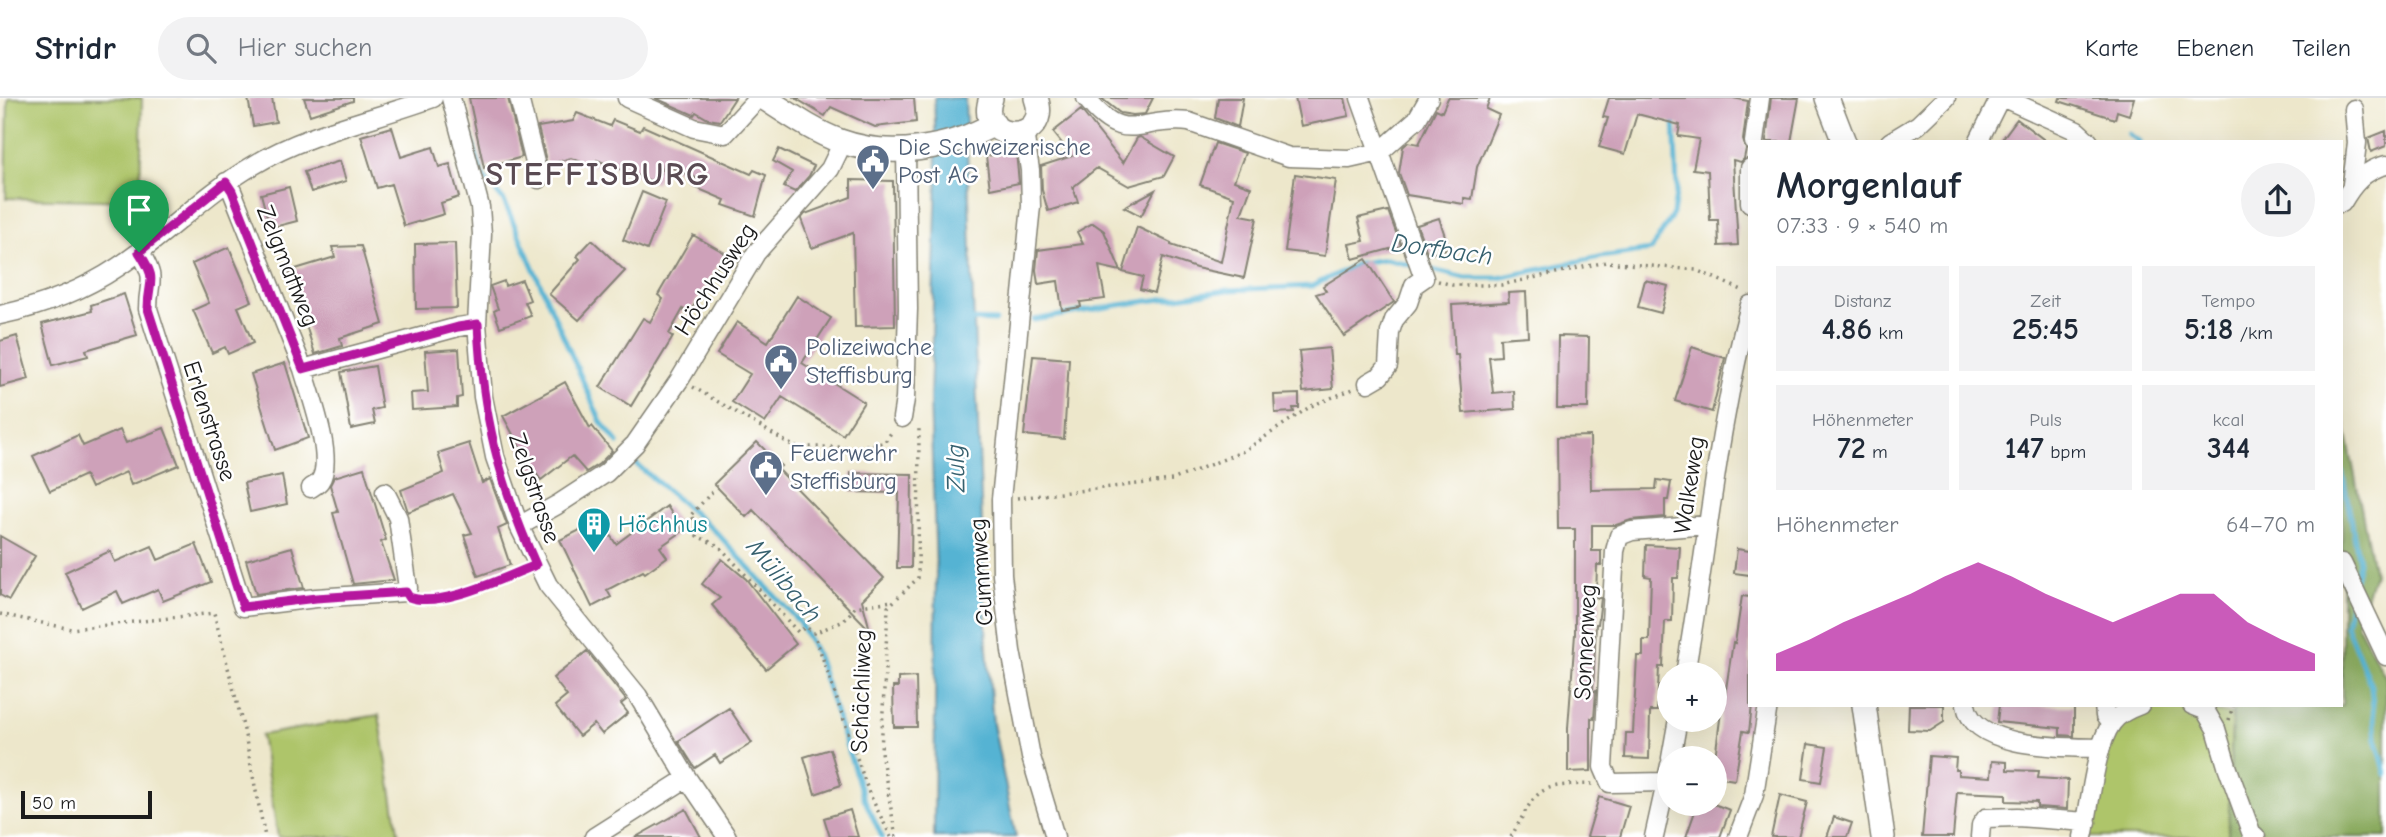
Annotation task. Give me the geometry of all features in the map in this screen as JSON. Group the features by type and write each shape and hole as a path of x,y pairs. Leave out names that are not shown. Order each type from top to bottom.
{"main road":[{"path":"764,98 803,123 843,142 866,148 912,149 946,144 994,124"},
{"path":"991,98 989,113 994,124 1011,134 1024,132 1035,123 1042,100"},
{"path":"1827,98 1843,140"},
{"path":"1864,707 1883,837"}],"street":[{"path":"0,315 39,305 104,276 139,252 226,182 281,150 433,98"},
{"name":"Zelgstrasse","path":"451,98 480,207 482,234 478,324 480,365 489,429 495,457 519,526 548,585 638,696 687,778 727,837"},
{"path":"519,98 539,179"},
{"path":"627,98 694,128 725,134 758,98"},
{"path":"1086,98 1097,112 1125,128 1171,120 1189,122 1289,157 1349,159 1380,152 1417,119 1429,98"},
{"path":"1360,98 1422,270 1408,303 1394,320 1390,332 1388,366 1380,376 1368,383"},
{"path":"1754,140 1760,98"},
{"path":"1893,140 1918,125 1946,98"},
{"path":"1979,140 2002,98 2077,131 2087,140"},
{"path":"2343,201 2352,184 2357,143 2354,109"},
{"name":"Gummweg","path":"1024,132 1030,170 1031,206 1001,499 1002,575 1011,651 1031,757 1055,837"},
{"name":"Höchhusweg","path":"519,526 606,473 635,444 680,379 756,253 830,169 843,142"},
{"path":"902,418 905,399 912,149"},
{"path":"2352,184 2375,167 2386,165"},
{"name":"Zelgmattweg","path":"226,182 232,191 303,369 325,452 320,482 311,488"},
{"name":"Erlenstrasse","path":"139,252 152,278 148,309 243,607 316,598 406,592"},
{"name":"Walkeweg","path":"1687,662 1724,421 1748,312"},
{"path":"303,369 478,324"},
{"path":"385,492 398,518 408,588 406,592"},
{"name":"Sonnenweg","path":"1610,783 1603,767 1615,551 1619,536 1632,531 1708,525"},
{"path":"2343,568 2386,656"},
{"path":"1738,837 1754,795 1768,707"},
{"path":"1966,707 1967,712 1985,731 2029,746 2101,748"},
{"path":"2104,707 2105,716 2111,724"},
{"path":"1980,837 1981,825 1986,818 2017,817 2085,829 2101,748 2111,724 2120,714 2136,707"},
{"path":"2197,707 2205,710 2216,729 2251,832 2256,837"},
{"path":"1610,783 1657,775"},
{"path":"594,837 687,778"},
{"path":"1654,837 1659,816"}],"path":[{"path":"1422,270 1452,285 1501,285 1606,262 1696,270 1748,292"},
{"path":"680,379 795,447 852,447 884,443 902,418"},
{"path":"1001,499 1039,497 1172,480 1244,451 1311,406 1368,383"},
{"name":"Schächliweg","path":"893,837 881,752 888,607 918,578 919,427 902,418"},
{"path":"712,492 690,516 700,525 697,536 719,546 798,632 806,627 814,633 869,793 893,837"},
{"path":"406,592 409,597 417,600 453,596 536,565"},
{"path":"814,633 844,621 855,607 894,601"},
{"path":"0,614 71,629 214,613 244,730 265,837"},
{"path":"1511,837 1525,808 1540,792 1555,785 1610,783"}],"green space":[{"path":"8,98 142,98 140,201 6,198"},
{"path":"2343,414 2374,574 2357,624 2386,678 2386,837 2228,837 2233,707 2343,707"},
{"path":"2137,707 2197,707 2232,714 2228,837 2083,837 2111,724"},
{"path":"379,715 399,837 278,837 261,735"}],"water":[{"name":"Zulg","path":"934,98 965,98 987,649 993,724 1016,837 934,837 936,569 930,401 937,175"}],"building":[{"path":"248,98 272,98 276,122 253,126"},
{"path":"304,98 353,98 353,101 310,115"},
{"path":"469,98 508,98 522,157 484,168"},
{"path":"655,98 735,98 720,121 708,119 696,112 694,115"},
{"path":"795,98 914,98 916,122 875,127 831,107 825,116"},
{"path":"1101,98 1153,98 1145,114 1133,115 1120,113"},
{"path":"1218,98 1243,98 1238,127 1215,118"},
{"path":"1295,98 1345,98 1349,116 1301,126"},
{"path":"1448,98 1490,98 1486,109 1499,115 1477,167 1472,199 1464,198 1464,204 1407,195 1399,173 1403,147 1408,142 1419,144 1436,109 1442,112"},
{"path":"1609,98 1733,98 1748,101 1743,140 1746,149 1744,159 1741,162 1733,160 1738,245 1719,246 1718,220 1710,220 1708,171 1693,169 1699,139 1678,136 1680,125 1637,114 1625,154 1599,147 1608,118 1603,117"},
{"path":"1771,98 1799,98 1791,140 1766,140"},
{"path":"2060,98 2134,98 2129,115 2117,111 2115,119 2059,101"},
{"path":"1081,110 1123,163 1140,137 1174,157 1164,176 1129,186 1097,168 1073,187 1078,202 1048,211 1042,190 1041,166 1072,156 1053,132"},
{"path":"577,113 610,126 613,120 640,131 643,126 751,174 754,170 766,175 755,216 723,205 725,200 692,186 696,178 664,164 656,183 597,160 594,167 571,158 547,165 538,127 573,121"},
{"path":"2017,119 2044,140 2001,140"},
{"path":"392,127 401,157 433,147 439,167 450,164 459,197 441,203 444,214 404,226 391,184 377,188 361,136"},
{"path":"2386,131 2386,146 2371,152 2368,138"},
{"path":"1215,143 1245,153 1234,181 1251,187 1241,215 1257,218 1244,278 1196,268 1163,257 1154,293 1140,289 1143,277 1123,272 1137,227 1171,245 1221,262 1234,197 1200,185"},
{"path":"779,149 814,166 795,192 784,187 792,172 773,161"},
{"path":"1016,152 1019,183 990,189 986,156"},
{"path":"340,161 346,181 311,192 304,172"},
{"path":"1295,174 1336,180 1325,256 1285,251"},
{"path":"851,180 893,181 895,326 855,327 853,233 812,248 801,219 805,214 851,197"},
{"path":"289,187 297,221 270,228 261,194"},
{"path":"1155,190 1141,216 1124,207"},
{"path":"642,192 666,202 647,250 623,240"},
{"path":"1388,211 1401,246 1353,259 1349,244 1364,241 1358,218"},
{"path":"1439,218 1449,248 1428,255 1417,225"},
{"path":"1093,223 1104,231 1121,271 1099,266 1105,299 1080,302 1081,307 1062,310 1058,281 1038,284 1038,250 1083,244 1077,232"},
{"path":"693,235 725,253 689,314 683,309 669,334 673,337 631,406 600,387 643,318 650,322 663,299 658,295"},
{"path":"592,240 625,271 579,320 549,294 580,259 577,256"},
{"path":"455,243 457,308 416,309 415,244"},
{"path":"361,246 383,324 340,338 342,346 315,354 289,271 335,257 332,247"},
{"path":"229,247 252,301 238,307 253,343 228,354 225,347 212,353 193,310 209,303 192,264"},
{"path":"1366,259 1394,302 1344,336 1316,294 1326,291 1323,286"},
{"path":"522,280 530,300 525,302 531,316 500,327 494,311 498,309 490,286 504,281 505,286"},
{"path":"1645,280 1668,286 1661,313 1638,307"},
{"path":"1526,292 1528,336 1500,338 1501,356 1489,357 1493,393 1514,391 1515,409 1463,413 1452,305 1509,302 1508,293"},
{"path":"124,294 137,335 86,350 88,356 53,365 42,324 92,311 91,305"},
{"path":"797,296 831,318 802,363 864,402 843,435 782,397 765,423 732,402 750,374 717,354 737,322 768,342"},
{"path":"17,336 29,379 0,387 0,341"},
{"path":"1558,336 1589,337 1588,408 1557,408"},
{"path":"1692,347 1725,358 1712,412 1675,401"},
{"path":"1329,348 1333,389 1303,392 1299,351"},
{"path":"459,349 462,397 457,398 457,407 412,410 411,393 428,392 425,351"},
{"path":"1033,356 1069,359 1064,439 1024,435"},
{"path":"285,363 308,438 275,450 251,374"},
{"path":"375,366 382,408 372,410 375,424 351,429 341,372"},
{"path":"565,382 590,428 592,426 612,451 586,472 572,456 541,480 529,464 503,416"},
{"path":"1299,394 1299,408 1293,408 1294,412 1275,413 1274,395"},
{"path":"164,428 179,465 131,485 126,472 91,488 85,475 50,491 33,456 78,435 83,446 120,430 126,443"},
{"path":"1590,436 1591,490 1656,489 1657,480 1671,482 1668,500 1665,500 1665,517 1631,520 1616,525 1592,525 1592,551 1601,551 1601,565 1597,565 1596,598 1601,598 1596,624 1593,691 1596,691 1594,719 1591,718 1591,771 1568,772 1568,728 1575,634 1575,529 1558,529 1557,437"},
{"path":"757,442 781,466 778,469 884,578 862,600 870,630 753,510 746,517 714,484"},
{"path":"469,443 482,483 490,479 507,525 498,529 510,565 478,576 464,535 472,533 453,494 408,512 401,490 444,473 438,453"},
{"path":"364,468 386,540 381,542 394,580 353,584 333,513 338,512 330,485 334,477"},
{"path":"851,473 912,474 911,568 897,568 899,493 851,492"},
{"path":"282,475 287,504 250,512 244,483"},
{"path":"667,506 683,531 660,547 667,557 645,573 643,571 607,590 611,597 592,607 560,540 600,520 616,544"},
{"path":"0,536 35,556 9,600 0,595"},
{"path":"196,544 211,582 163,601 158,589 123,604 117,591 82,608 65,572 110,551 115,562 152,546 158,560"},
{"path":"1646,545 1680,547 1678,578 1673,578 1672,621 1665,621 1663,662 1657,662 1657,711 1650,711 1649,759 1625,758 1626,733 1633,733 1637,656 1643,656 1643,640 1649,640 1651,577 1645,576"},
{"path":"292,547 304,588 256,594 246,560"},
{"path":"1737,549 1748,551 1748,575 1734,573"},
{"path":"722,559 746,579 796,644 766,669 712,605 720,598 702,584"},
{"path":"1742,596 1748,597 1748,707 1752,707 1749,732 1743,731 1735,780 1727,779 1727,746 1717,746 1718,732 1727,732 1727,682 1733,642 1735,643"},
{"path":"587,651 626,700 621,704 628,713 602,734 594,724 579,736 555,706 567,696 553,678"},
{"path":"916,677 917,727 894,727 893,687 898,687 898,678"},
{"path":"1909,707 1944,707 1944,722 1930,731 1908,730"},
{"path":"1999,707 2074,707 2074,736 2060,735 2060,728 1997,722"},
{"path":"729,708 752,743 720,763 715,755 695,768 678,741"},
{"path":"1808,744 1827,747 1821,782 1803,779"},
{"path":"830,749 841,785 815,794 804,757"},
{"path":"1929,756 1956,758 1955,770 1958,770 1958,775 1991,777 1992,761 2007,762 2007,770 2039,771 2038,778 2068,780 2067,809 2037,807 2037,802 2006,801 2006,794 1957,792 1953,837 1922,837"},
{"path":"1780,795 1807,802 1798,837 1771,837"},
{"path":"1599,797 1629,806 1620,837 1587,837"},
{"path":"686,809 701,837 636,837"},
{"path":"1727,809 1730,810 1720,837 1686,837 1693,816 1727,816"},
{"path":"850,810 858,837 830,837 824,818"},
{"path":"1834,817 1852,823 1847,837 1827,837"}],"waterway":[{"name":"Mülibach","path":"462,105 482,175 504,201 601,422 618,443"},
{"name":"Dorfbach","path":"1424,268 1465,278 1498,278 1600,257 1651,250 1673,214 1677,187 1674,118"},
{"path":"2129,134 2137,140"},
{"name":"Dorfbach","path":"1034,320 1228,290 1312,286 1359,263 1386,259 1415,266"},
{"name":"Dorfbach","path":"968,320 996,321"},
{"name":"Mülibach","path":"635,463 717,533 799,622 816,653 863,796 882,837"},
{"path":"2343,476 2359,562 2355,579"},
{"path":"2352,595 2346,625 2371,686 2376,738 2386,774"}],"place":[{"name":"Die Schweizerische Post AG","path":"873,191"},
{"name":"Polizeiwache Steffisburg","path":"781,391"},
{"name":"Feuerwehr Steffisburg","path":"766,497"},
{"name":"Höchhus","path":"594,554"}],"district":[{"name":"STEFFISBURG","path":"598,174"}],"route":[{"path":"226,182 232,191 303,369 478,324 483,397 495,457 536,565 453,596 417,600 409,597 406,592 316,598 243,607 148,309 152,278 139,252 226,182"}]}
